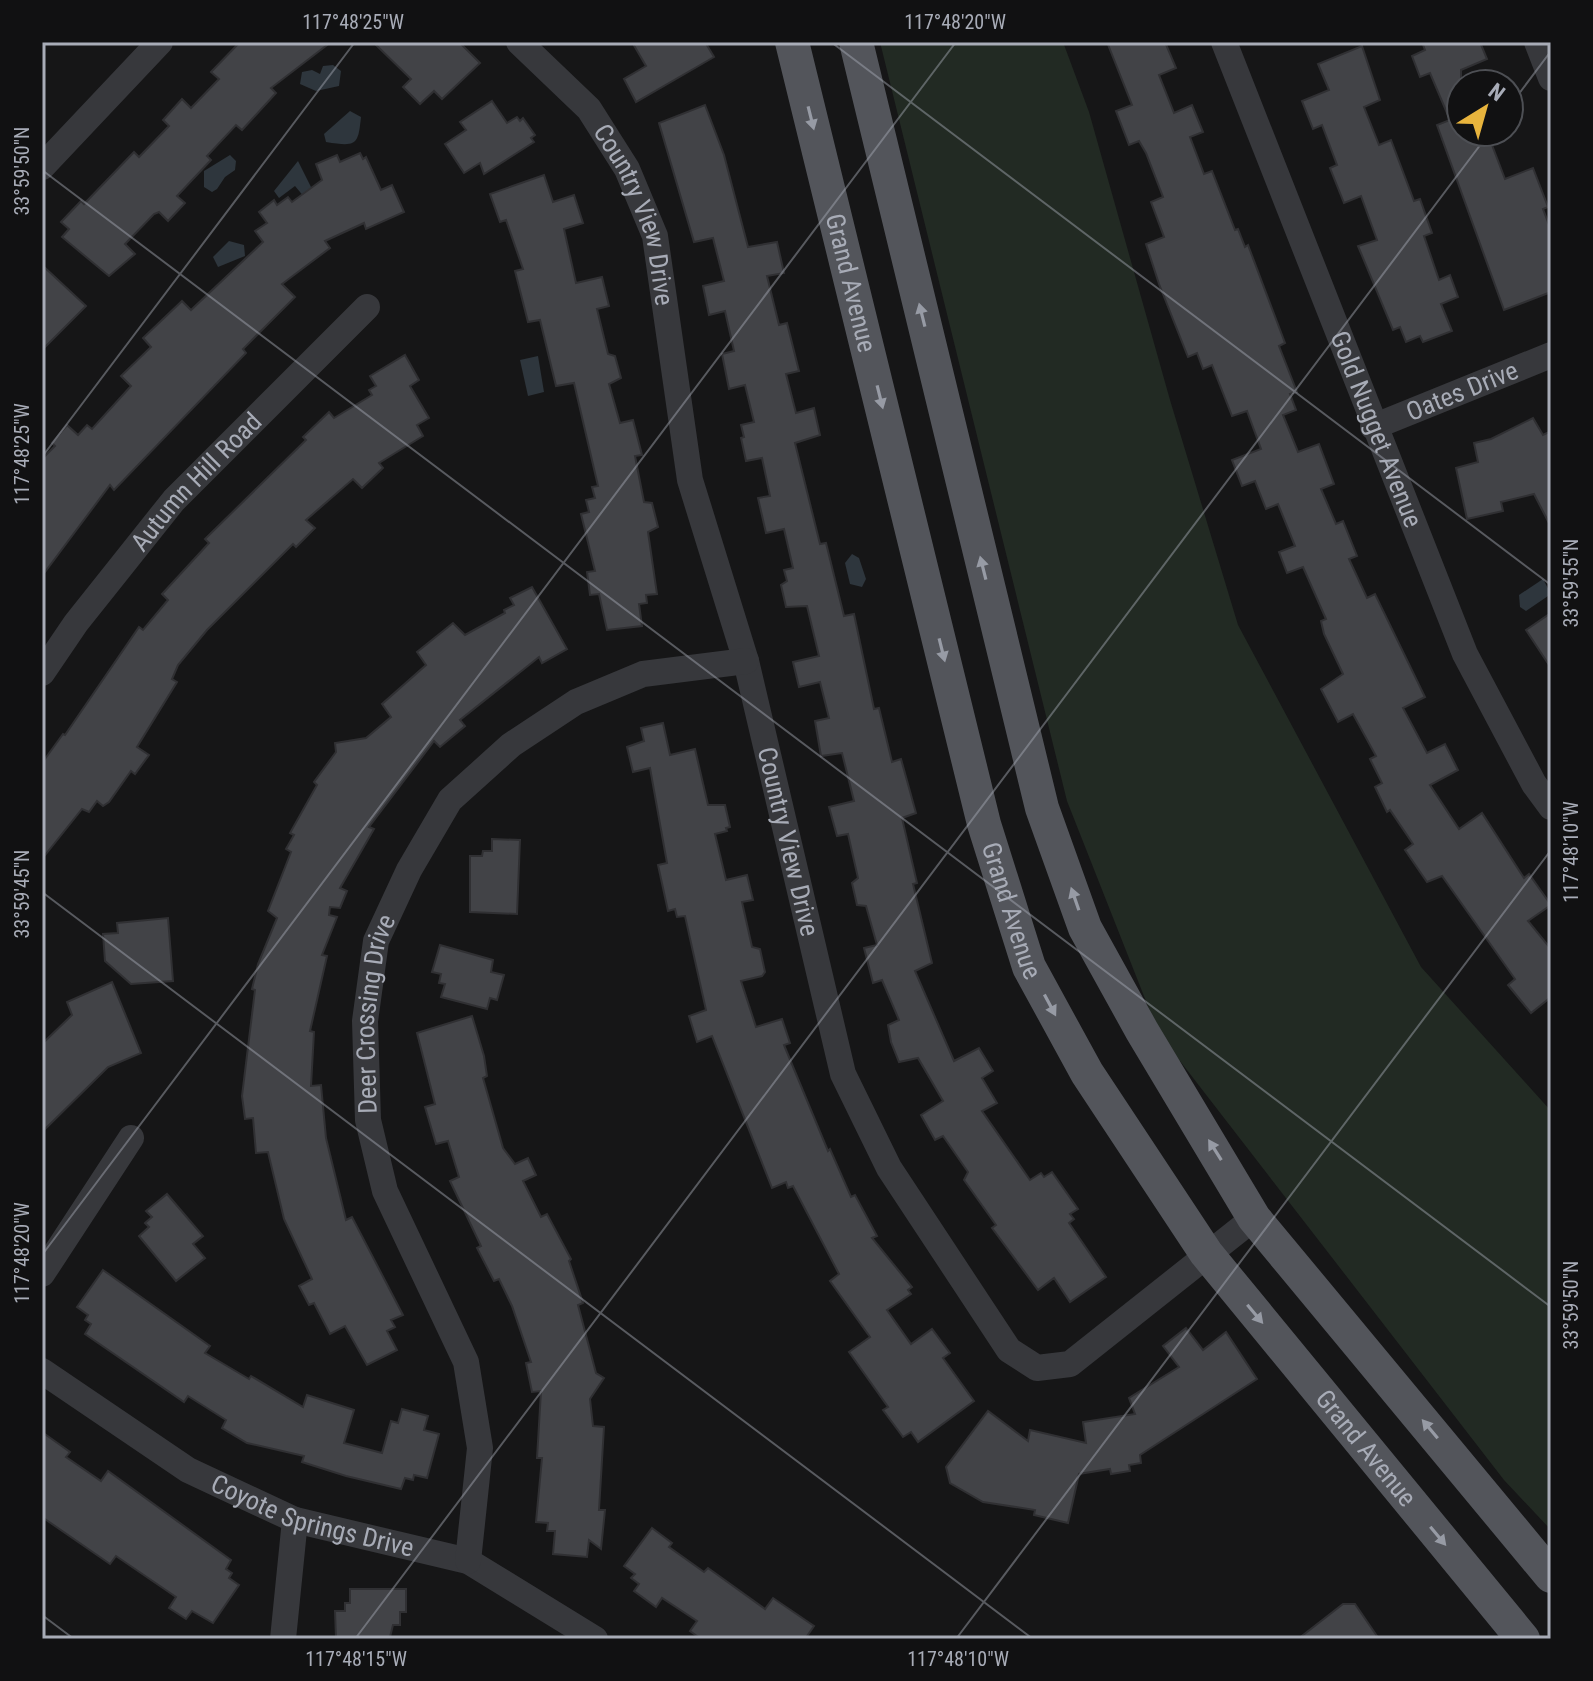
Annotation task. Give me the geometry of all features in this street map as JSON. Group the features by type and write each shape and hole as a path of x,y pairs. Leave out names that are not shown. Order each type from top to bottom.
{"main road":[{"name":"Grand Avenue","path":"792,42 984,824 1029,967 1087,1073 1206,1253 1523,1639"},
{"path":"856,42 1042,808 1085,928 1142,1031 1254,1218 1551,1576"}],"street":[{"path":"42,167 160,42"},
{"name":"Country View Drive","path":"519,42 589,109 627,169 655,236 690,480 746,661 843,1074 889,1168 1009,1350 1037,1368 1070,1364 1206,1253 1254,1218"},
{"name":"Gold Nugget Avenue","path":"1224,42 1373,427 1465,654 1542,779 1551,807"},
{"path":"1537,42 1551,78"},
{"name":"Autumn Hill Road","path":"42,673 76,623 174,500 367,307"},
{"name":"Oates Drive","path":"1373,427 1551,355"},
{"name":"Deer Crossing Drive","path":"468,1561 480,1448 466,1362 385,1191 368,1120 365,1021 376,941 409,870 450,800 511,745 576,702 643,674 746,661"},
{"path":"42,1274 131,1138"},
{"name":"Coyote Springs Drive","path":"42,1371 188,1470 295,1520 468,1561 595,1639"},
{"path":"283,1639 295,1520"}],"shaded area":[{"path":"880,42 1063,42 1089,112 1170,400 1238,625 1421,967 1551,1111 1551,1530 1504,1480 1180,1061 1170,1062 1067,801"},
{"path":"333,65 341,71 339,86 316,91 300,84 302,72 312,70 320,74 323,66"},
{"path":"350,111 361,117 357,139 350,144 326,142 324,134"},
{"path":"230,155 236,161 235,170 212,192 204,187 204,171"},
{"path":"298,161 313,191 305,198 295,186 279,198 274,191"},
{"path":"229,241 244,245 245,256 218,267 213,257"},
{"path":"538,356 544,392 528,396 520,360"},
{"path":"852,554 859,558 866,579 862,587 850,584 845,563"},
{"path":"1543,579 1551,594 1526,611 1520,607 1519,595"}],"building":[{"path":"240,42 331,42 271,88 276,93 242,130 236,125 207,156 211,160 177,196 185,203 168,221 159,212 154,214 125,244 135,254 109,276 62,237 69,229 61,222 81,201 84,204 134,152 139,157 169,126 163,120 182,99 191,108 219,79 211,72"},
{"path":"373,42 459,42 480,63 442,99 434,91 420,104 403,87 411,79"},
{"path":"632,42 705,42 714,57 636,102 624,79 646,66"},
{"path":"1107,42 1165,42 1176,68 1159,75 1174,113 1192,105 1203,132 1190,137 1204,174 1212,171 1235,230 1238,229 1245,247 1248,245 1285,343 1279,346 1297,392 1290,394 1296,410 1283,415 1298,452 1319,444 1334,484 1321,489 1336,524 1343,521 1357,556 1349,559 1367,598 1375,594 1425,697 1403,708 1427,753 1445,744 1458,770 1430,785 1459,829 1482,813 1524,878 1529,874 1551,905 1528,921 1551,949 1551,997 1531,1013 1508,985 1515,979 1442,876 1427,882 1405,850 1413,844 1390,810 1387,812 1375,787 1382,783 1370,759 1376,756 1353,714 1338,722 1321,689 1343,674 1324,634 1321,621 1326,619 1303,567 1287,573 1279,552 1295,546 1278,504 1266,509 1255,481 1242,486 1232,460 1261,449 1247,411 1232,416 1212,365 1203,369 1197,353 1188,357 1159,284 1146,244 1164,237 1151,202 1163,197 1146,153 1139,141 1129,145 1116,111 1132,105"},
{"path":"1422,42 1480,42 1487,59 1466,68 1445,68 1445,108 1430,73 1420,77 1412,56 1425,50"},
{"path":"1362,46 1380,100 1364,107 1379,145 1391,140 1414,201 1420,199 1432,233 1424,236 1439,280 1450,275 1458,297 1441,304 1452,331 1423,342 1420,336 1406,342 1400,327 1393,330 1358,246 1377,240 1361,196 1344,203 1330,168 1337,165 1322,125 1313,129 1302,101 1329,90 1318,64"},
{"path":"492,101 507,123 517,117 520,121 523,118 535,135 531,138 534,142 484,174 480,163 464,173 445,144 466,130 460,122"},
{"path":"705,105 724,155 748,247 777,242 784,273 767,276 779,325 787,323 799,371 786,374 796,413 814,408 820,435 795,443 820,544 826,543 844,616 854,614 874,709 879,708 892,762 901,759 916,813 902,818 917,883 913,884 932,963 915,971 954,1061 979,1048 993,1071 982,1078 997,1103 982,1111 1030,1180 1041,1173 1044,1177 1052,1172 1078,1209 1070,1214 1074,1219 1069,1223 1106,1277 1070,1302 1054,1278 1038,1290 992,1228 996,1225 964,1180 968,1172 943,1136 935,1140 921,1115 943,1101 918,1058 899,1062 888,1025 899,1020 882,980 873,983 864,948 877,945 866,906 857,905 852,883 858,878 848,834 837,836 829,807 854,801 842,753 821,756 815,721 829,718 820,682 799,687 793,662 819,656 807,606 786,607 781,585 787,581 784,570 793,568 784,529 766,533 758,498 770,496 762,458 746,461 741,438 744,437 741,425 754,422 745,385 729,389 722,354 734,351 725,311 709,315 703,286 724,281 713,238 694,242 659,123"},
{"path":"1445,122 1445,147 1437,125"},
{"path":"1445,148 1493,148 1505,179 1533,168 1548,207 1543,209 1551,230 1551,292 1504,310"},
{"path":"360,153 363,159 366,157 381,190 392,185 404,212 366,229 364,223 325,241 330,248 282,284 295,297 243,349 246,353 114,490 110,485 42,576 42,459 55,446 52,443 67,425 78,435 87,425 92,429 131,386 121,376 151,347 143,338 182,301 191,310 263,242 255,231 267,223 259,212 274,200 277,205 288,197 292,202 322,180 316,164 337,155 340,162"},
{"path":"544,175 553,202 574,195 583,223 564,229 576,283 602,277 609,306 597,309 608,354 615,356 621,378 609,384 620,423 633,420 642,455 635,456 644,502 652,503 658,527 648,532 657,594 646,595 647,603 639,604 642,626 607,630 599,594 590,595 587,572 595,571 581,514 589,512 586,500 595,498 592,487 598,486 574,383 556,386 540,320 528,322 515,271 523,269 506,220 500,222 490,194"},
{"path":"42,265 86,306 42,350"},
{"path":"405,355 419,380 410,386 429,418 417,425 423,436 379,463 383,468 362,488 353,479 306,520 315,528 296,547 293,544 207,630 178,665 172,679 177,682 137,747 149,755 135,774 131,771 103,806 97,801 89,812 82,809 42,859 42,763 65,735 139,627 143,630 168,600 162,594 209,543 205,539 306,440 303,437 329,412 334,418 372,395 369,390 376,386 370,376"},
{"path":"1533,418 1543,435 1551,431 1551,527 1534,494 1501,502 1503,511 1467,519 1456,468 1478,462 1474,443 1491,439"},
{"path":"532,587 567,649 542,663 539,657 460,720 465,726 440,747 434,741 369,827 374,829 340,888 347,891 340,908 330,907 329,915 337,917 322,955 327,956 310,1031 314,1032 311,1086 321,1085 326,1138 346,1220 352,1217 403,1315 391,1320 395,1327 387,1331 397,1350 367,1365 345,1326 330,1334 314,1303 309,1305 299,1286 312,1279 284,1219 268,1152 256,1153 253,1118 245,1119 242,1096 255,990 252,989 258,964 277,918 268,911 291,852 286,849 294,835 290,833 317,785 314,782 336,752 335,743 366,738 391,717 382,704 426,665 417,652 453,623 465,635 505,613 504,610 514,605 510,598"},
{"path":"1551,613 1551,668 1526,630"},
{"path":"663,723 670,755 695,749 708,805 725,805 730,827 715,834 726,880 747,875 753,900 742,902 752,947 760,949 765,972 762,976 741,981 756,1027 782,1019 790,1043 784,1045 828,1151 830,1149 851,1197 855,1195 877,1236 872,1238 912,1287 908,1290 911,1294 887,1310 911,1344 932,1329 950,1353 943,1358 974,1401 918,1442 911,1432 903,1437 883,1410 888,1407 849,1352 870,1337 830,1281 839,1274 793,1186 788,1188 786,1182 772,1188 712,1036 697,1042 689,1016 706,1010 685,916 677,917 675,909 668,911 658,865 667,863 650,768 633,772 627,747 644,741 641,728"},
{"path":"492,839 520,840 517,914 470,912 470,856 482,856 483,851 492,851"},
{"path":"168,918 173,981 131,984 105,961 103,934 118,933 117,923"},
{"path":"440,945 493,960 491,972 504,975 497,1000 490,998 487,1009 441,997 445,984 439,983 441,974 432,972"},
{"path":"112,982 141,1053 108,1067 42,1132 42,1044 72,1015 67,1002"},
{"path":"472,1016 484,1056 487,1076 483,1078 503,1148 515,1164 528,1158 536,1175 523,1181 541,1217 547,1214 571,1259 569,1261 583,1303 578,1305 596,1373 604,1378 590,1399 593,1426 604,1427 599,1510 605,1510 601,1549 589,1540 587,1557 553,1554 555,1531 547,1531 548,1523 536,1522 542,1458 537,1458 541,1391 532,1392 526,1363 531,1362 512,1306 499,1279 494,1281 477,1248 481,1246 450,1181 459,1177 448,1141 436,1144 425,1107 435,1104 417,1033"},
{"path":"167,1194 203,1236 193,1244 205,1258 176,1281 139,1236 149,1227 145,1223 152,1217 146,1211"},
{"path":"103,1270 210,1346 205,1353 249,1379 251,1376 303,1407 307,1395 354,1410 344,1443 382,1453 391,1421 398,1423 402,1409 428,1416 424,1430 439,1434 427,1478 414,1475 413,1480 405,1478 401,1489 346,1476 302,1462 304,1456 247,1443 222,1428 226,1420 188,1396 184,1402 85,1334 91,1324 85,1320 88,1315 77,1307"},
{"path":"1186,1328 1203,1350 1226,1332 1257,1379 1140,1455 1141,1463 1129,1465 1130,1471 1111,1474 1110,1469 1079,1474 1068,1523 1034,1515 1035,1510 983,1502 950,1483 946,1467 988,1411 1028,1441 1030,1430 1086,1443 1083,1422 1135,1414 1129,1398 1179,1367 1163,1346"},
{"path":"42,1432 70,1452 66,1457 101,1481 108,1471 231,1560 226,1569 232,1573 229,1578 239,1585 213,1623 192,1611 186,1619 169,1608 176,1597 116,1556 110,1564 42,1517"},
{"path":"652,1528 672,1543 669,1547 704,1572 708,1568 765,1609 773,1598 814,1626 805,1639 701,1639 690,1631 697,1621 662,1598 656,1607 634,1591 639,1584 631,1578 635,1574 624,1566"},
{"path":"350,1589 406,1589 406,1612 400,1612 400,1625 393,1625 390,1637 336,1638 335,1611 345,1611 345,1603 350,1603"},
{"path":"1343,1604 1355,1604 1379,1639 1298,1639"}]}
